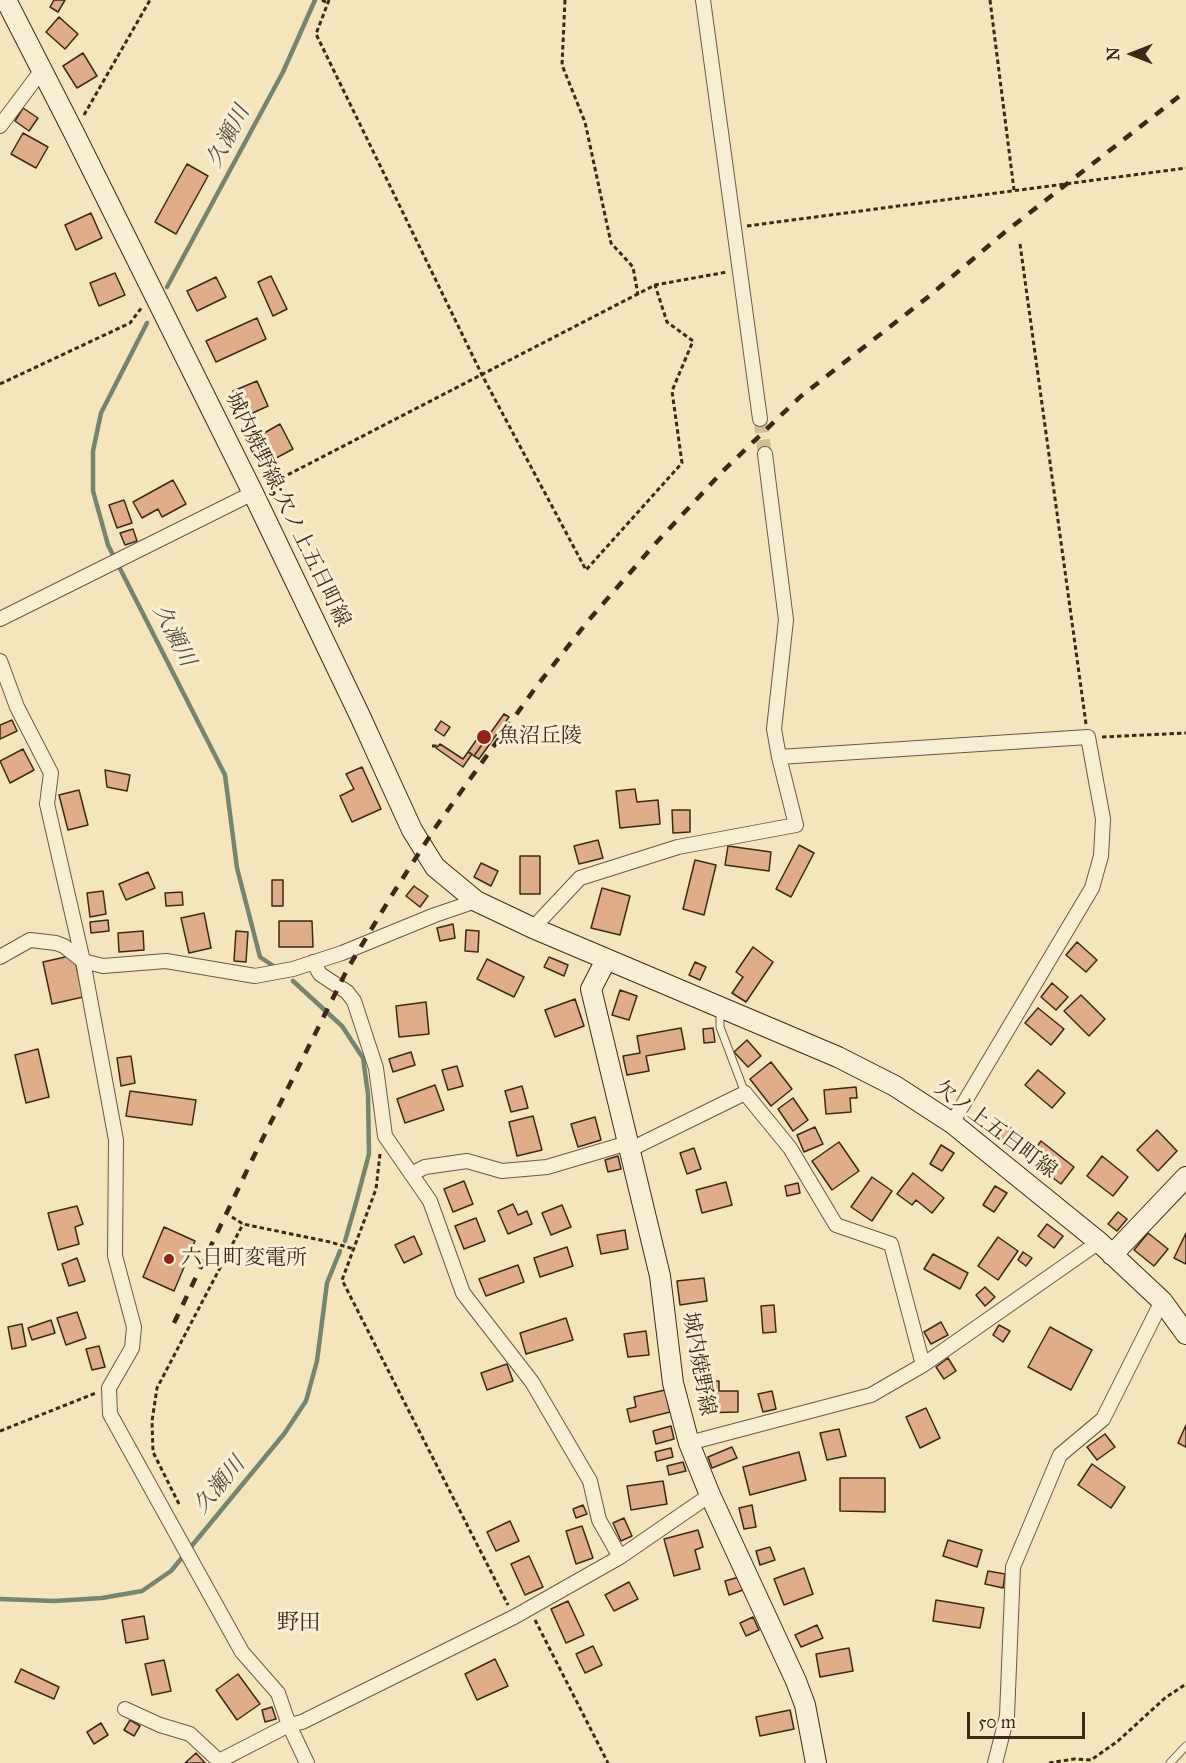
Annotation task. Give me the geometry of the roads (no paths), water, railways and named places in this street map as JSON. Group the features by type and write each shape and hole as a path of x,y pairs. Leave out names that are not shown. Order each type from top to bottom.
{"main road":[{"name":"城内焼野線;欠ノ上五日町線","path":"6,0 253,493 412,830 435,867 476,901 606,960"},
{"name":"欠ノ上五日町線","path":"606,960 838,1057 895,1086 952,1123 1105,1248 1162,1302 1186,1334"},
{"name":"城内焼野線","path":"606,960 591,989 660,1276 673,1383 689,1443 710,1495 796,1681 805,1705 816,1763"},
{"path":"1105,1248 1186,1177"}],"street":[{"path":"704,0 760,420"},
{"path":"0,126 42,70"},
{"path":"533,928 580,878 678,847 796,825 774,729 786,620 765,454"},
{"path":"0,619 253,493"},
{"path":"0,661 17,707 51,773 47,804 83,961 116,1140 115,1256 134,1327 132,1348 109,1388 110,1414 242,1652 278,1693 289,1725 307,1763"},
{"path":"779,757 1088,737 1103,819 1101,856 1092,888 952,1123"},
{"path":"0,957 30,940 56,943 64,946 83,961 103,966 166,961 255,976 293,969 342,953 476,901"},
{"path":"313,962 320,974 347,992 354,1001 376,1068 385,1136 430,1201 463,1293 532,1382 590,1481 599,1520 620,1557"},
{"path":"411,1174 425,1167 467,1161 502,1171 548,1167 628,1146 745,1093 790,1148 836,1226 891,1244 923,1365"},
{"path":"689,1443 871,1395 923,1365 1105,1248"},
{"path":"995,1763 1007,1716 1013,1568 1060,1455 1103,1419 1162,1302"},
{"path":"125,1709 160,1725 190,1734 219,1761 529,1609 620,1557 710,1495"}],"lane":[{"path":"720,1008 720,1027 745,1093"},
{"path":"1170,1763 1186,1746"}],"waterway":[{"name":"久瀬川","path":"167,287 283,72 315,0"},
{"name":"久瀬川","path":"147,323 101,413 93,451 93,491 108,545 225,775 237,868 260,957 272,965"},
{"name":"久瀬川","path":"293,981 342,1026 363,1058 368,1094 369,1154 345,1241"},
{"name":"久瀬川","path":"0,1599 54,1601 102,1598 142,1591 171,1571 284,1434 306,1401 317,1361 327,1283 340,1251"}],"tunnel":[{"path":"760,419 765,454"}],"railway":[{"path":"174,1323 348,968 435,828 536,687 588,621 723,471 800,397 928,297 1005,232 1186,91"}],"place":[{"name":"魚沼丘陵","path":"484,737"},
{"name":"六日町変電所","path":"169,1259"}],"district":[{"name":"野田","path":"299,1624"}]}
